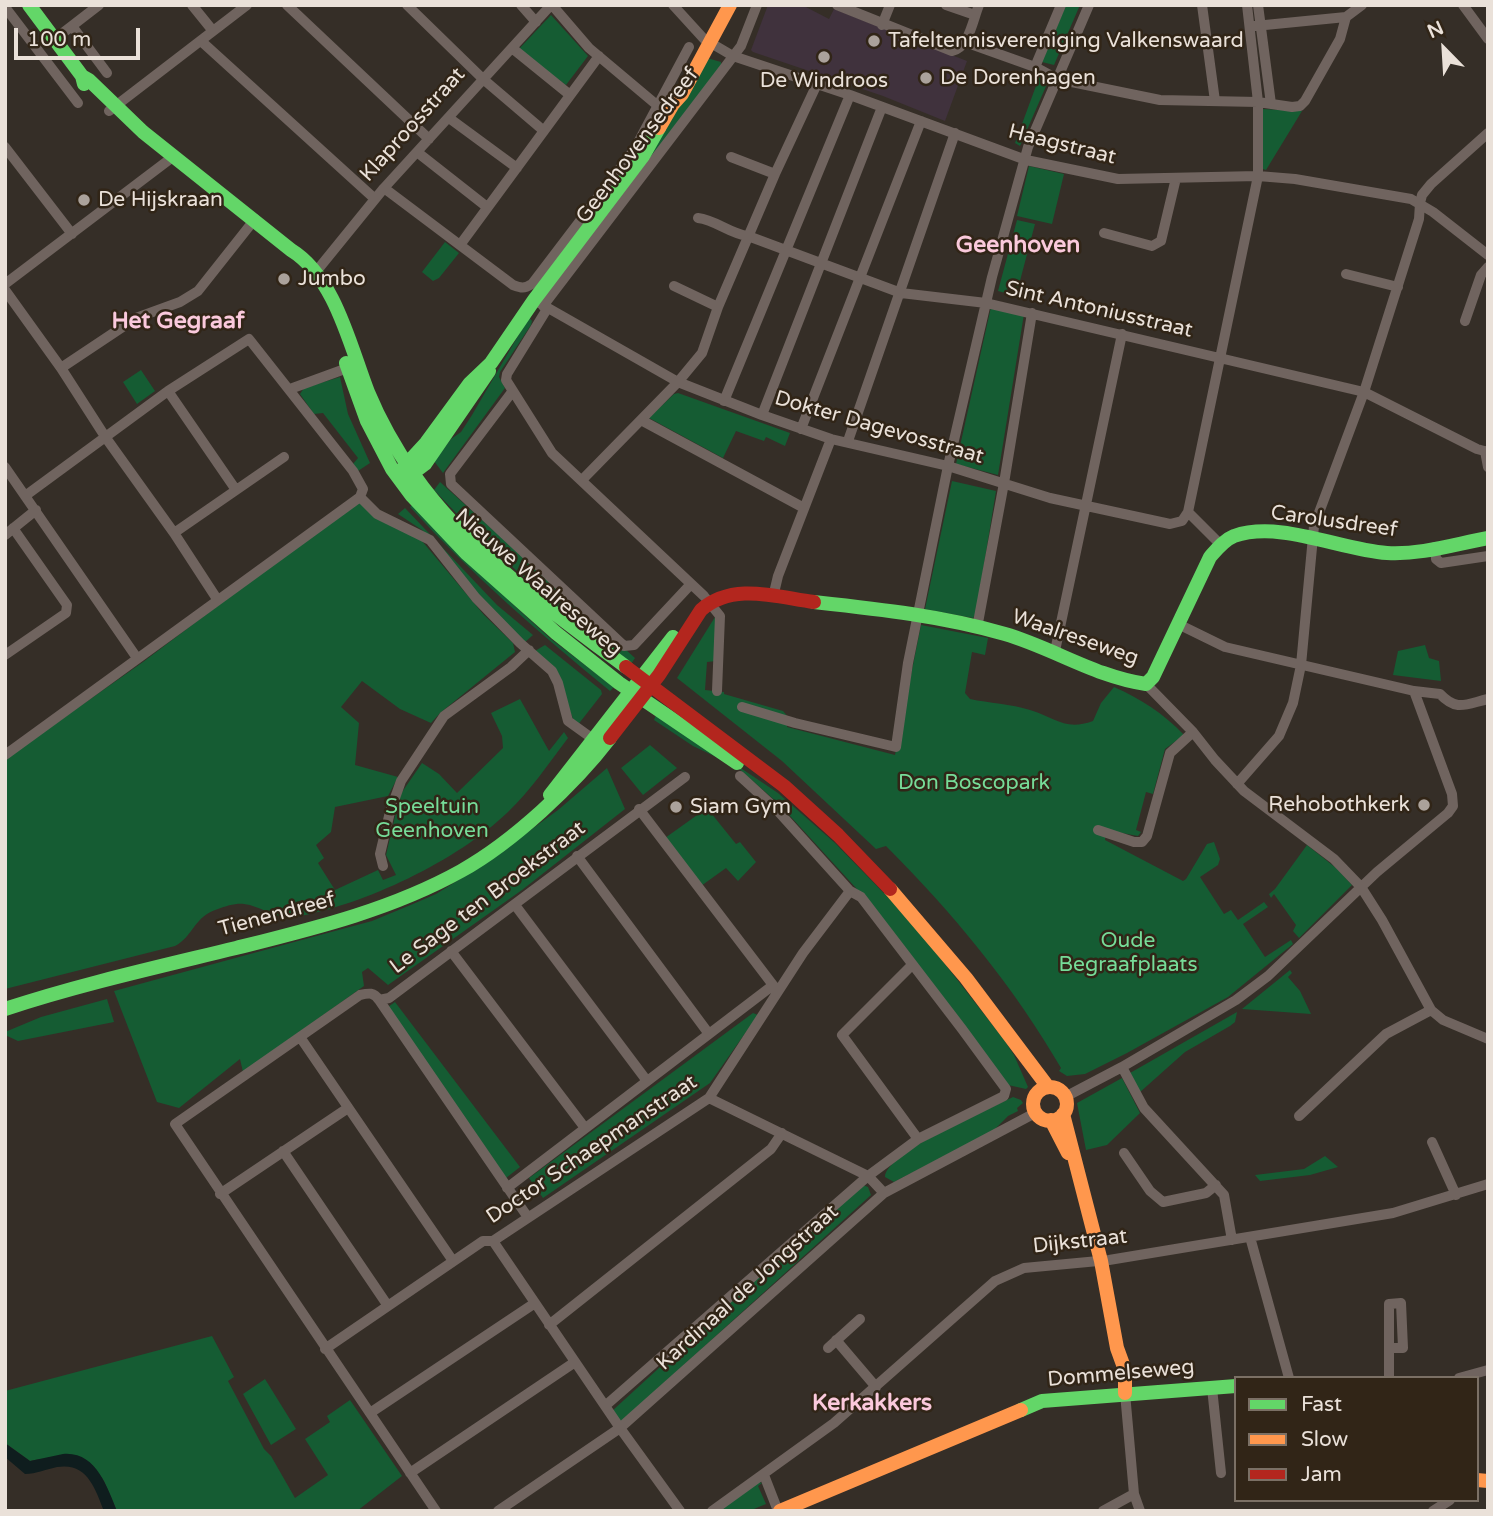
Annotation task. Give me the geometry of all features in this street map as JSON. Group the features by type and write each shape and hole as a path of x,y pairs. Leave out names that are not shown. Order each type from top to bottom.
{"street":[{"name":"Nieuwe Waalreseweg","path":"29,5 82,76 84,84 92,94 130,126 143,132 254,219 314,271 318,287 352,366 406,471 412,496 466,553 556,633 774,779 828,827 867,864 956,965 1043,1089"},
{"path":"55,39 99,5"},
{"path":"192,5 213,32"},
{"path":"111,108 247,5"},
{"path":"287,5 429,139"},
{"path":"407,5 483,79 544,131"},
{"path":"521,5 536,22"},
{"path":"551,5 598,56 658,106"},
{"name":"Klaproosstraat","path":"314,271 384,188 551,5"},
{"path":"673,5 707,41"},
{"name":"Geenhovensedreef","path":"512,391 506,380 507,374 541,305 682,94 724,5"},
{"name":"Geenhovensedreef","path":"707,41 730,5"},
{"name":"Geenhovensedreef","path":"406,471 470,383 541,305 642,179 741,46 757,5"},
{"path":"837,5 952,51 958,50 965,42 977,10 946,5"},
{"path":"883,25 891,5"},
{"path":"1035,67 1061,5"},
{"path":"742,707 795,723 896,747 917,616 986,303 1028,147 1089,5"},
{"path":"1202,5 1215,100"},
{"path":"1247,5 1256,26 1271,104"},
{"path":"1146,684 1153,677 1210,557 1221,545 1188,512 1258,176 1258,5"},
{"path":"1256,26 1346,17 1362,5"},
{"path":"1463,5 1488,39"},
{"path":"5,7 78,103"},
{"path":"965,42 1035,67 1057,79 1160,100 1258,102 1292,107 1300,106 1305,101 1340,39 1346,17"},
{"path":"72,26 107,73"},
{"path":"201,41 375,199"},
{"name":"Haagstraat","path":"707,41 733,55 1026,160 1118,179 1258,176 1295,179 1411,199 1488,255"},
{"name":"Geenhovensedreef","path":"460,245 513,285 522,289 532,284 634,150 690,47"},
{"path":"512,48 570,95"},
{"path":"384,188 460,245 598,56"},
{"path":"582,480 678,382 702,353 748,236 817,84"},
{"path":"724,401 850,95"},
{"path":"762,415 882,107"},
{"path":"449,118 517,168"},
{"path":"801,429 921,121"},
{"path":"848,442 956,133"},
{"path":"1237,784 1279,736 1293,704 1301,664 1314,526 1364,392 1419,219 1422,195 1488,133"},
{"path":"5,147 72,234"},
{"path":"417,152 487,207"},
{"path":"5,284 174,156"},
{"path":"732,157 775,174"},
{"path":"1104,233 1157,245 1161,241 1176,178"},
{"name":"Sint Antoniusstraat","path":"698,218 707,219 738,235 748,236 901,293 986,303 1364,392 1486,452"},
{"path":"61,368 136,318 180,302 198,291 254,219"},
{"path":"1465,321 1481,275 1488,267"},
{"path":"1346,274 1398,287"},
{"path":"674,286 718,307"},
{"path":"5,289 217,599"},
{"name":"Dokter Dagevosstraat","path":"541,305 678,382 831,439 948,466 1050,498 1170,524 1182,521 1188,512"},
{"path":"977,628 1004,483 1031,313"},
{"path":"1055,651 1122,334"},
{"path":"5,755 360,497 363,489 359,479 250,339 168,391 25,496"},
{"path":"290,389 352,366"},
{"path":"168,391 236,491"},
{"name":"Nieuwe Waalreseweg","path":"512,391 450,474 451,484 624,646 634,645 691,584"},
{"path":"512,391 552,453 691,584 705,607 720,616 717,691"},
{"path":"641,420 804,508"},
{"path":"773,597 778,576 831,439"},
{"path":"1486,452 1488,467"},
{"path":"174,533 284,457"},
{"path":"5,467 137,658"},
{"path":"360,497 377,514 430,540 476,598 552,671 558,683 568,722 593,739"},
{"path":"5,655 66,612 67,605 9,532 36,510"},
{"name":"Carolusdreef","path":"1221,545 1231,537 1246,533 1267,533 1386,552 1407,552 1488,538"},
{"path":"1435,547 1436,559 1441,563 1488,556"},
{"name":"Waalreseweg","path":"705,607 729,595 773,597 917,616 1029,642 1101,673 1131,683 1146,684 1193,732 1237,784 1334,859 1361,888 1382,920 1431,1010"},
{"path":"641,688 705,607"},
{"path":"1178,624 1219,645 1413,691 1440,694 1456,706 1488,699"},
{"path":"383,866 380,854 401,781 444,716 511,667 529,650"},
{"name":"Tienendreef","path":"537,813 593,739 641,688"},
{"name":"Tienendreef","path":"5,1009 69,988 285,936 363,914 414,894 461,871 503,843 584,770 641,688"},
{"path":"1065,1097 1122,1067 1244,994 1268,976 1361,888 1448,813 1453,806 1452,794 1413,691"},
{"path":"1098,830 1134,842 1142,842 1147,836 1170,753 1193,732"},
{"path":"740,775 776,808 850,891 861,897 912,965 842,1035 918,1139"},
{"name":"Le Sage ten Broekstraat","path":"220,1194 175,1124 360,995 376,995 380,1000 389,998 685,777"},
{"path":"639,809 775,988"},
{"path":"577,856 709,1034"},
{"name":"Doctor Schaepmanstraat","path":"325,1349 483,1241 493,1241 709,1098 775,988 850,891"},
{"path":"515,905 647,1081"},
{"path":"452,951 585,1128"},
{"name":"Kardinaal de Jongstraat","path":"605,1406 868,1176 918,1139 1004,1096 1006,1089 1002,1082 912,965"},
{"name":"Doctor Schaepmanstraat","path":"507,1188 709,1034 775,988"},
{"path":"380,1000 527,1216"},
{"path":"1299,1116 1386,1034 1431,1010 1443,1020 1488,1038"},
{"path":"300,1037 453,1261"},
{"path":"1122,1067 1144,1108 1224,1195 1232,1240"},
{"path":"1043,1089 1058,1089 1065,1097 1066,1105 1057,1117 1043,1119 1035,1113 1033,1102 1043,1089"},
{"path":"709,1098 868,1176 884,1193"},
{"path":"348,1108 220,1194 436,1511"},
{"name":"Kardinaal de Jongstraat","path":"498,1511 620,1428 884,1193 1035,1113"},
{"path":"1057,1117 1066,1150 1074,1160 1101,1261 1117,1348 1122,1357 1127,1381 1125,1393 1134,1494 1140,1511"},
{"path":"550,1325 771,1149 782,1133"},
{"path":"1432,1142 1456,1195"},
{"path":"284,1151 388,1306"},
{"path":"1124,1153 1150,1191 1163,1202 1206,1193 1216,1185"},
{"name":"Dijkstraat","path":"712,1511 834,1423 995,1281 1024,1268 1101,1261 1393,1213 1488,1184"},
{"path":"1250,1237 1288,1376"},
{"path":"493,1241 680,1511"},
{"path":"370,1413 535,1303"},
{"path":"860,1320 832,1344 876,1387"},
{"path":"1389,1348 1389,1376"},
{"path":"410,1473 575,1362"},
{"path":"1466,1376 1488,1370"},
{"name":"Dommelseweg","path":"779,1511 1028,1406 1055,1399 1234,1386"},
{"path":"1212,1388 1221,1473"},
{"path":"764,1475 779,1511"},
{"path":"1102,1511 1134,1494"}],"shaded area":[{"path":"768,5 802,5 829,19 834,9 967,61 945,121 883,96 753,52 751,50"},
{"path":"5,1443 30,1461 63,1454 84,1458 99,1472 117,1511 104,1511 93,1486 83,1473 76,1469 57,1467 25,1474 5,1457"}],"green space":[{"path":"1066,5 1080,5 1054,65 1042,62"},
{"path":"551,15 588,56 566,85 518,50"},
{"path":"707,58 721,62 721,67 650,161 648,159"},
{"path":"1040,75 1050,77 1020,146 1015,143"},
{"path":"1262,109 1302,111 1266,170 1263,169"},
{"path":"1029,166 1064,174 1052,224 1017,216"},
{"path":"1017,220 1035,224 1016,296 998,291"},
{"path":"445,242 459,253 439,278 433,281 422,272"},
{"path":"991,307 1024,314 998,475 956,464"},
{"path":"529,317 531,325 500,372 499,377 505,388 443,473 434,461 451,439 461,432"},
{"path":"141,370 155,391 137,404 123,382"},
{"path":"340,377 348,414 370,463 358,471 353,464 358,458 323,413 314,414 300,394 304,388"},
{"path":"678,393 790,433 785,446 766,437 764,441 736,431 723,458 649,418"},
{"path":"952,481 996,491 976,614 973,618 925,609"},
{"path":"440,482 635,658 631,664 553,602 480,537 434,490"},
{"name":"Speeltuin Geenhoven","path":"358,500 422,541 484,615 513,643 515,652 431,723 400,709 362,681 341,707 359,723 355,765 398,777 388,796 335,807 331,832 316,845 324,858 318,863 335,890 378,870 383,880 396,875 386,855 400,795 422,763 439,774 457,793 503,748 502,736 491,713 520,699 549,751 564,732 568,738 524,795 487,830 436,864 379,891 322,911 288,918 244,904 228,906 204,916 175,946 5,989 5,759 143,662"},
{"path":"413,504 551,639 614,687 610,691 507,603 433,532 410,507"},
{"path":"405,508 497,605 533,635 524,643 503,624 434,542 422,530 398,514"},
{"name":"Don Boscopark","path":"715,617 716,661 707,662 705,690 724,692 783,711 789,718 787,727 895,755 921,625 988,638 985,655 972,652 965,693 970,699 1023,708 1075,725 1093,721 1101,703 1114,687 1133,696 1160,713 1184,735 1165,749 1153,794 1146,792 1136,830 1141,832 1138,836 1106,830 1105,840 1183,881 1207,844 1214,842 1220,859 1218,865 1200,877 1224,914 1231,910 1238,920 1264,902 1268,907 1243,924 1265,957 1291,940 1293,944 1228,997 1085,1074 1067,1076 1059,1071 1061,1068 1043,1038 981,952 886,846 876,849 782,761 677,678"},
{"path":"545,645 601,690 602,694 577,726 565,698 535,651"},
{"path":"1425,645 1429,658 1439,661 1441,681 1393,675 1398,651"},
{"path":"657,712 778,793 835,843 913,923 1005,1041 1028,1087 1026,1089 1008,1085 856,888 780,805 737,767 693,746 654,720"},
{"path":"650,745 677,768 643,795 621,768"},
{"path":"607,768 625,809 522,890 388,985 368,968 362,972 364,986 243,1072 240,1059 179,1108 157,1102 114,991 372,921 436,894 481,866 558,810"},
{"path":"707,808 736,844 740,842 756,862 738,881 726,868 701,886 665,838"},
{"path":"1307,845 1352,885 1299,938 1293,931 1296,925 1274,894 1271,898 1269,894"},
{"path":"1290,970 1292,973 1288,977 1300,991 1311,1014 1242,1009"},
{"path":"107,999 114,1022 18,1041 5,1035 5,1032 41,1017"},
{"path":"395,1002 520,1167 506,1178 388,1007"},
{"path":"1237,1012 1235,1022 1185,1052 1139,1093 1130,1073"},
{"path":"753,1013 758,1015 710,1083 543,1198 529,1178"},
{"path":"1122,1078 1140,1113 1107,1145 1086,1150 1077,1103"},
{"path":"1013,1097 1023,1103 1017,1108 1018,1111 1008,1116 993,1131 894,1182 885,1177 890,1167 920,1144"},
{"path":"1325,1156 1338,1167 1310,1175 1260,1181 1255,1175 1304,1169"},
{"path":"860,1184 868,1187 871,1195 621,1422 612,1411"},
{"path":"212,1336 234,1377 228,1381 264,1449 271,1456 295,1498 328,1475 305,1439 330,1422 327,1416 350,1400 402,1476 357,1511 117,1511 104,1481 92,1465 40,1459 30,1461 5,1443 5,1391"},
{"path":"265,1379 296,1429 271,1445 243,1394"},
{"path":"759,1482 762,1483 758,1486 766,1504 749,1511 718,1511"}],"traffic: fast":[{"path":"29,5 82,76 84,84"},
{"path":"82,76 143,132 306,262 330,295 383,424 407,465 435,503 512,579 626,667"},
{"path":"403,468 426,443 470,383 491,363 534,300 643,156 659,128"},
{"path":"346,363 367,421 392,469 412,496 466,553 556,633 619,683 737,763"},
{"path":"404,476 425,464 489,371"},
{"path":"814,602 958,622 1005,634 1092,669 1146,684 1153,677 1210,557 1234,536 1271,531 1387,553 1425,551 1488,538"},
{"path":"550,795 673,637"},
{"path":"5,1009 91,984 322,926 434,885 481,859 522,829 579,775 610,738"},
{"path":"1021,1410 1042,1401 1234,1386"}],"traffic: slow":[{"path":"659,128 682,94 730,5"},
{"path":"890,889 966,978 1048,1087"},
{"path":"1050,1087 1062,1092 1067,1104 1062,1116 1050,1121 1038,1116 1033,1104 1038,1092 1050,1087"},
{"path":"1063,1114 1101,1261 1117,1348 1125,1370 1125,1393"},
{"path":"1051,1120 1068,1153"},
{"path":"780,1511 1021,1410"},
{"path":"1479,1480 1488,1481"}],"traffic: jam":[{"path":"610,738 659,675 701,610 713,601 727,596 755,594 814,602"},
{"path":"626,667 784,786 838,835 890,889"}],"place":[{"name":"Tafeltennisvereniging Valkenswaard","path":"874,41"},
{"name":"De Windroos","path":"824,57"},
{"name":"De Dorenhagen","path":"926,78"},
{"name":"De Hijskraan","path":"84,200"},
{"name":"Jumbo","path":"284,279"},
{"name":"Rehobothkerk","path":"1424,805"},
{"name":"Siam Gym","path":"676,807"}],"district":[{"name":"Geenhoven","path":"1018,246"},
{"name":"Het Gegraaf","path":"178,322"},
{"name":"Kerkakkers","path":"872,1404"}],"park label":[{"name":"Oude Begraafplaats","path":"1128,953"}]}
